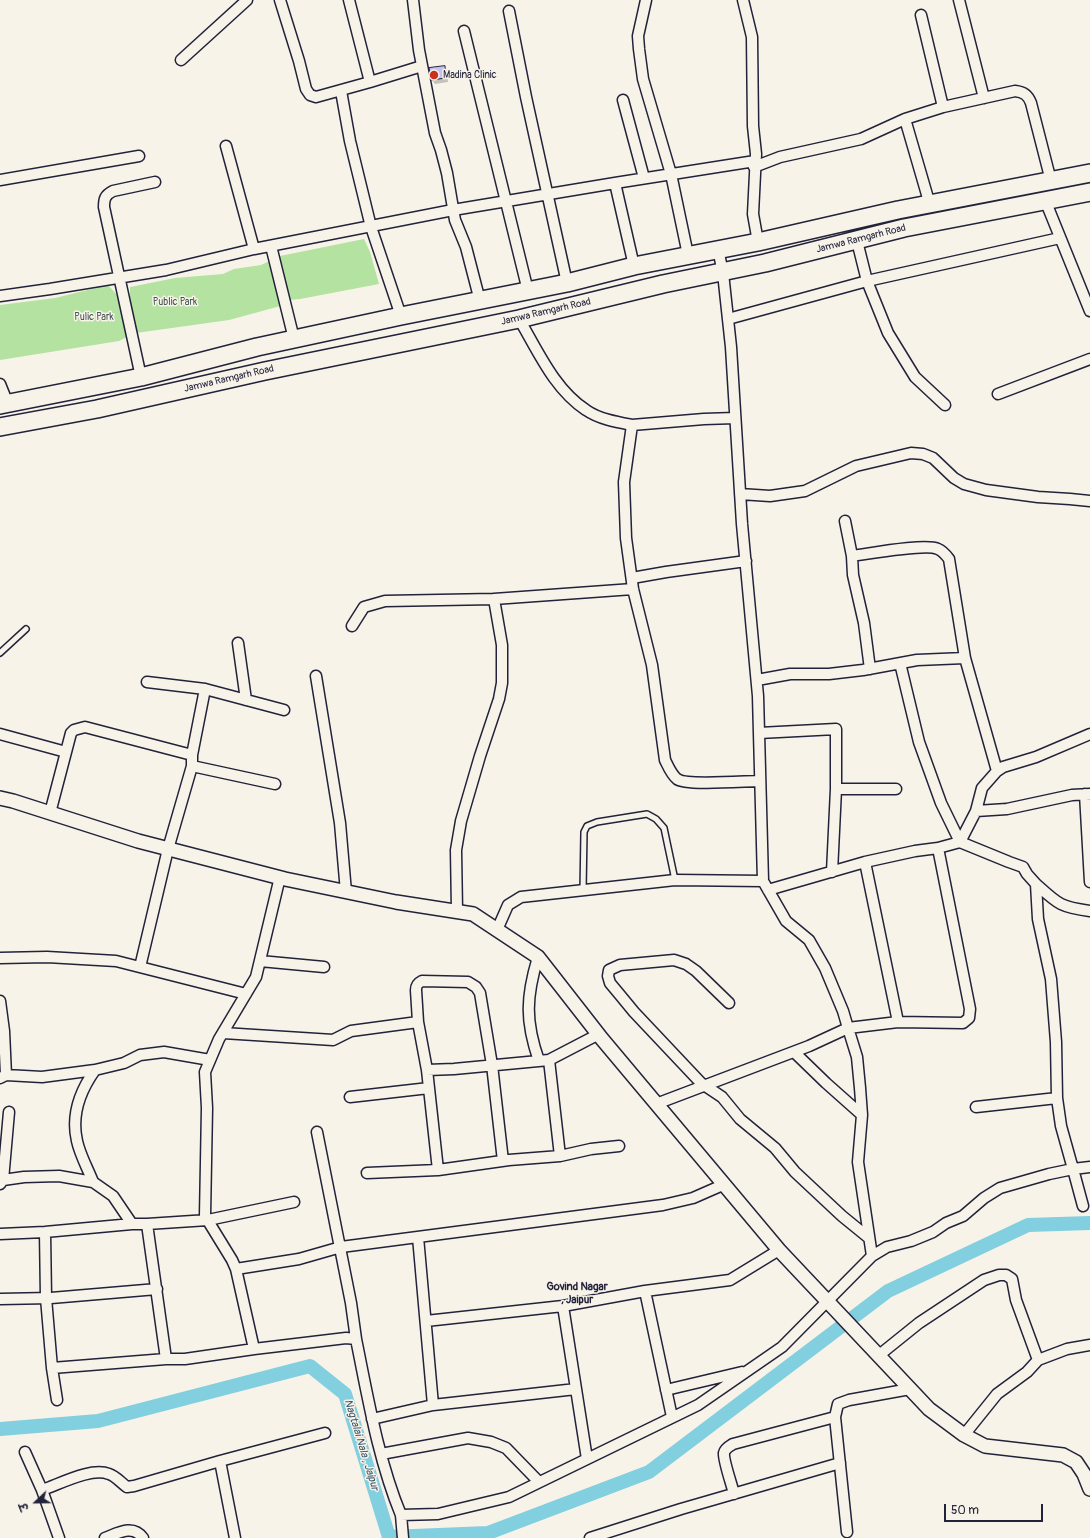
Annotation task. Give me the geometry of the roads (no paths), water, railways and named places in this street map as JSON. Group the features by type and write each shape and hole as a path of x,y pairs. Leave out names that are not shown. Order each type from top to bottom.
{"highway":[{"name":"Jamwa Ramgarh Road","path":"4,405 142,377 257,347 401,316 567,283 634,266 758,242 930,204 1090,173"},
{"name":"Jamwa Ramgarh Road","path":"0,427 97,409 265,371 519,319 663,284 723,273 857,241 904,228 1090,192"}],"street":[{"path":"181,60 247,0"},
{"path":"280,0 306,89 310,95 316,98 422,66"},
{"path":"349,0 370,82"},
{"path":"413,0 419,50 435,133 447,173 455,220 466,247 480,301"},
{"path":"646,0 638,36 639,49 644,79 671,174 688,255"},
{"path":"743,0 752,37 755,164 753,214 758,242"},
{"path":"959,0 984,98"},
{"path":"509,11 567,283"},
{"path":"921,15 943,107"},
{"path":"464,31 528,291"},
{"path":"341,91 350,141 371,227 401,316"},
{"path":"0,296 166,270 271,246 453,210 615,182 755,164 861,138 905,119 943,107 1015,91 1022,92 1029,97 1051,181"},
{"path":"623,100 644,178"},
{"path":"905,119 930,204"},
{"path":"226,146 254,250"},
{"path":"0,180 139,156"},
{"path":"142,377 104,207 104,200 107,194 113,191 155,182"},
{"path":"615,182 634,266"},
{"path":"1045,200 1090,311"},
{"path":"728,319 867,281 1060,238"},
{"path":"857,241 867,281 888,332 915,377 945,405"},
{"path":"271,246 294,339"},
{"path":"718,249 723,273 728,319 740,494 757,680 765,886 786,921 809,940 825,968 843,1011 848,1028 856,1057 862,1115 858,1162 872,1256"},
{"path":"519,319 554,379 568,396 586,410 612,421 632,425 735,418"},
{"path":"998,394 1090,359"},
{"path":"0,384 4,405"},
{"path":"632,425 624,482 626,538 633,589 652,665 665,760 677,780 692,783 760,781"},
{"path":"740,494 770,496 805,491 856,466 911,453 923,454 933,458 954,478 964,484 986,490 1038,497 1070,498 1090,501"},
{"path":"845,521 852,556 853,575 864,623 870,669"},
{"path":"852,556 893,550 931,547 938,549 949,559 965,658 997,772"},
{"path":"632,578 680,569 746,560"},
{"path":"352,626 364,607 385,601 494,599 633,589"},
{"path":"457,911 456,850 461,821 499,699 502,683 502,645 494,599"},
{"path":"238,643 246,700"},
{"path":"757,680 790,674 828,674 870,669 917,660 965,658"},
{"path":"900,663 919,742 941,803 960,842"},
{"path":"316,676 340,823 346,892"},
{"path":"147,682 205,689 284,710"},
{"path":"140,967 168,849 192,766 192,755 205,689"},
{"path":"50,813 71,733 74,730 85,727 192,755"},
{"path":"759,734 836,729 836,789 832,872"},
{"path":"0,734 66,752"},
{"path":"960,842 976,811 982,788 1003,767 1036,757 1090,734"},
{"path":"192,766 275,784"},
{"path":"836,789 896,788"},
{"path":"976,811 1007,809 1072,795 1088,794 1090,882"},
{"path":"0,798 138,841 280,878 396,902 473,914 538,957 656,1104 725,1184 779,1250 929,1409 964,1435 985,1446 1063,1454 1076,1462 1084,1474 1090,1489"},
{"path":"497,930 508,905 521,897 675,880 765,886 832,872 865,862 938,848 960,842 1023,867 1036,884 1056,903 1070,908 1090,911"},
{"path":"656,1104 794,1052 848,1028 898,1022 963,1023 969,1018 970,1009 938,848"},
{"path":"865,862 898,1022"},
{"path":"254,1349 236,1269 208,1220 204,1216 207,1108 205,1072 223,1034 256,977 280,878"},
{"path":"1036,884 1038,919 1051,979 1056,1042 1057,1098 1061,1126 1083,1206"},
{"path":"0,958 47,957 108,961 140,967 246,994"},
{"path":"538,957 531,980 528,1000 529,1019 532,1041 544,1060 560,1156"},
{"path":"729,1003 696,971 686,964 674,960 620,965 609,970 608,976 610,983 634,1012 704,1085 722,1097 740,1119 775,1148 795,1172 842,1216 869,1238"},
{"path":"260,961 324,967"},
{"path":"438,1170 427,1070 418,1022 416,986 422,981 468,982 476,987 480,993 492,1065 503,1161"},
{"path":"0,1001 4,1031 3,1076 42,1077 95,1070 124,1063 140,1055 164,1052 210,1060"},
{"path":"223,1034 334,1040 351,1031 418,1022"},
{"path":"427,1070 544,1060 599,1034"},
{"path":"794,1052 862,1115"},
{"path":"93,1182 77,1141 75,1117 85,1084 95,1070"},
{"path":"350,1097 429,1088"},
{"path":"976,1106 1057,1098"},
{"path":"9,1112 1,1182 24,1176 59,1176 93,1182 113,1196 132,1224"},
{"path":"317,1132 341,1247 356,1339 372,1419 401,1515 403,1538"},
{"path":"367,1173 438,1170 503,1161 560,1156 591,1149 619,1146"},
{"path":"401,1515 438,1514 509,1497 698,1405 782,1347 872,1256 887,1247 911,1241 963,1216 984,1198 1000,1188 1049,1174 1090,1167"},
{"path":"236,1269 299,1258 341,1247 663,1205 693,1198 725,1184"},
{"path":"0,1234 208,1220 294,1202"},
{"path":"147,1224 166,1359"},
{"path":"45,1232 46,1298 52,1368 57,1400"},
{"path":"418,1237 433,1405"},
{"path":"426,1322 563,1306 645,1291 730,1280 779,1250"},
{"path":"878,1356 919,1323 960,1295 984,1280 999,1275 1006,1275 1012,1279 1016,1300 1038,1360"},
{"path":"0,1299 46,1298 157,1289"},
{"path":"645,1291 672,1417"},
{"path":"563,1306 587,1459"},
{"path":"52,1368 166,1359 185,1359 346,1338 356,1339"},
{"path":"964,1435 997,1394 1028,1372 1038,1360 1067,1349 1090,1345"},
{"path":"666,1390 748,1370"},
{"path":"372,1419 433,1405 576,1389"},
{"path":"848,1532 835,1417 838,1404 849,1400 910,1389"},
{"path":"734,1494 724,1458 724,1452 727,1448 733,1444 835,1417"},
{"path":"42,1490 85,1474 100,1472 111,1474 127,1487 134,1486 325,1433"},
{"path":"382,1454 468,1438 491,1442 506,1448 539,1482"},
{"path":"25,1452 42,1490 59,1538"},
{"path":"220,1461 235,1538"},
{"path":"590,1538 681,1509 840,1463"},
{"path":"105,1538 131,1530 137,1532 143,1538"}],"lane":[{"path":"0,653 26,629"},
{"path":"583,891 584,832 587,826 597,822 647,814 656,819 664,828 675,880"}],"waterway":[{"name":"Nagtalai Nala , Jaipur","path":"0,1429 98,1421 310,1366 345,1394 389,1537 488,1533 649,1472 888,1291 1028,1225 1090,1223"}],"place":[{"name":"Madina Clinic","path":"434,75"}],"district":[{"name":"Govind Nagar , Jaipur","path":"577,1293"}],"park label":[{"name":"Public Park","path":"175,302"},
{"name":"Pulic Park","path":"94,317"}]}
